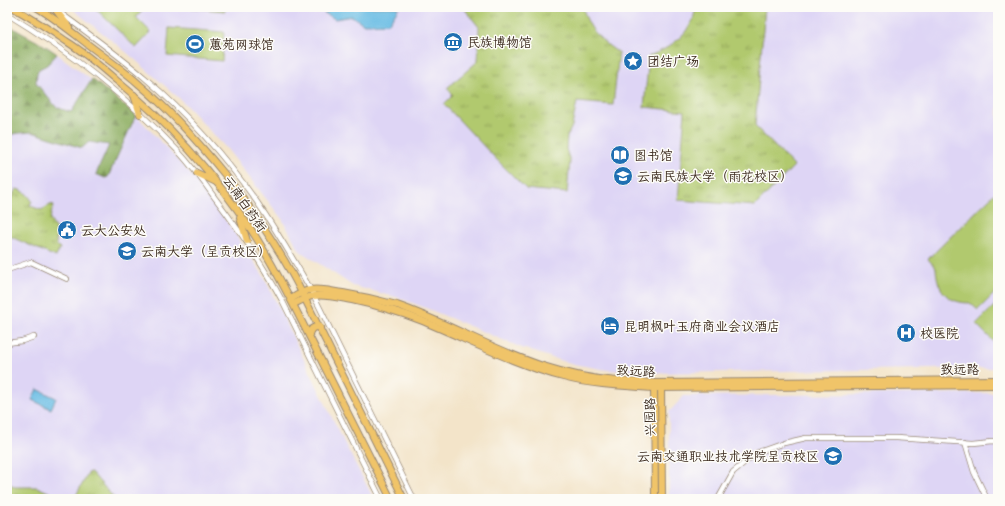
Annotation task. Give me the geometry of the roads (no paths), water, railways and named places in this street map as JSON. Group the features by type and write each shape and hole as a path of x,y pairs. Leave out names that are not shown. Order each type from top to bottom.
{"main road":[{"name":"云南白药街","path":"12,7 68,41 133,94 183,142 217,183 239,212 278,274 391,499"},
{"name":"云南白药街","path":"36,7 45,12 140,85 166,109 212,159 250,207 304,295 404,499"},
{"path":"54,8 73,33"},
{"path":"133,94 140,114"},
{"path":"197,173 217,183"},
{"path":"239,212 246,242"},
{"path":"278,274 285,276 289,269"},
{"name":"致远路","path":"292,301 304,295 321,290 373,299 396,305 540,365 565,372 606,380 657,385 998,386"},
{"path":"309,334 310,330 313,328 320,328"},
{"name":"致远路","path":"657,385 998,380"},
{"name":"兴园路","path":"655,499 657,385"},
{"name":"兴园路","path":"657,385 662,499"}],"street":[{"path":"54,8 112,50 172,103 219,154 257,202 293,258 312,293 414,499"},
{"path":"7,14 62,49 127,101 197,173 230,217 268,274 381,499"},
{"path":"7,270 31,262 67,280"},
{"path":"7,343 22,341 34,337"},
{"path":"718,499 733,472 756,453 784,443 806,438 896,438 973,443 998,442"},
{"path":"965,442 974,472 987,499"}],"water":[{"path":"314,7 399,7 389,23 364,24 352,16 335,19"},
{"path":"37,389 56,398 51,409 32,400"}],"place":[{"name":"民族博物馆","path":"453,42"},
{"name":"蕙苑网球馆","path":"195,44"},
{"name":"团结广场","path":"633,61"},
{"name":"图书馆","path":"620,155"},
{"name":"云南民族大学（雨花校区）","path":"623,176"},
{"name":"云大公安处","path":"67,230"},
{"name":"云南大学（呈贡校区）","path":"127,251"},
{"name":"昆明枫叶玉府商业会议酒店","path":"610,326"},
{"name":"校医院","path":"906,333"},
{"name":"云南交通职业技术学院呈贡校区","path":"833,456"}]}
